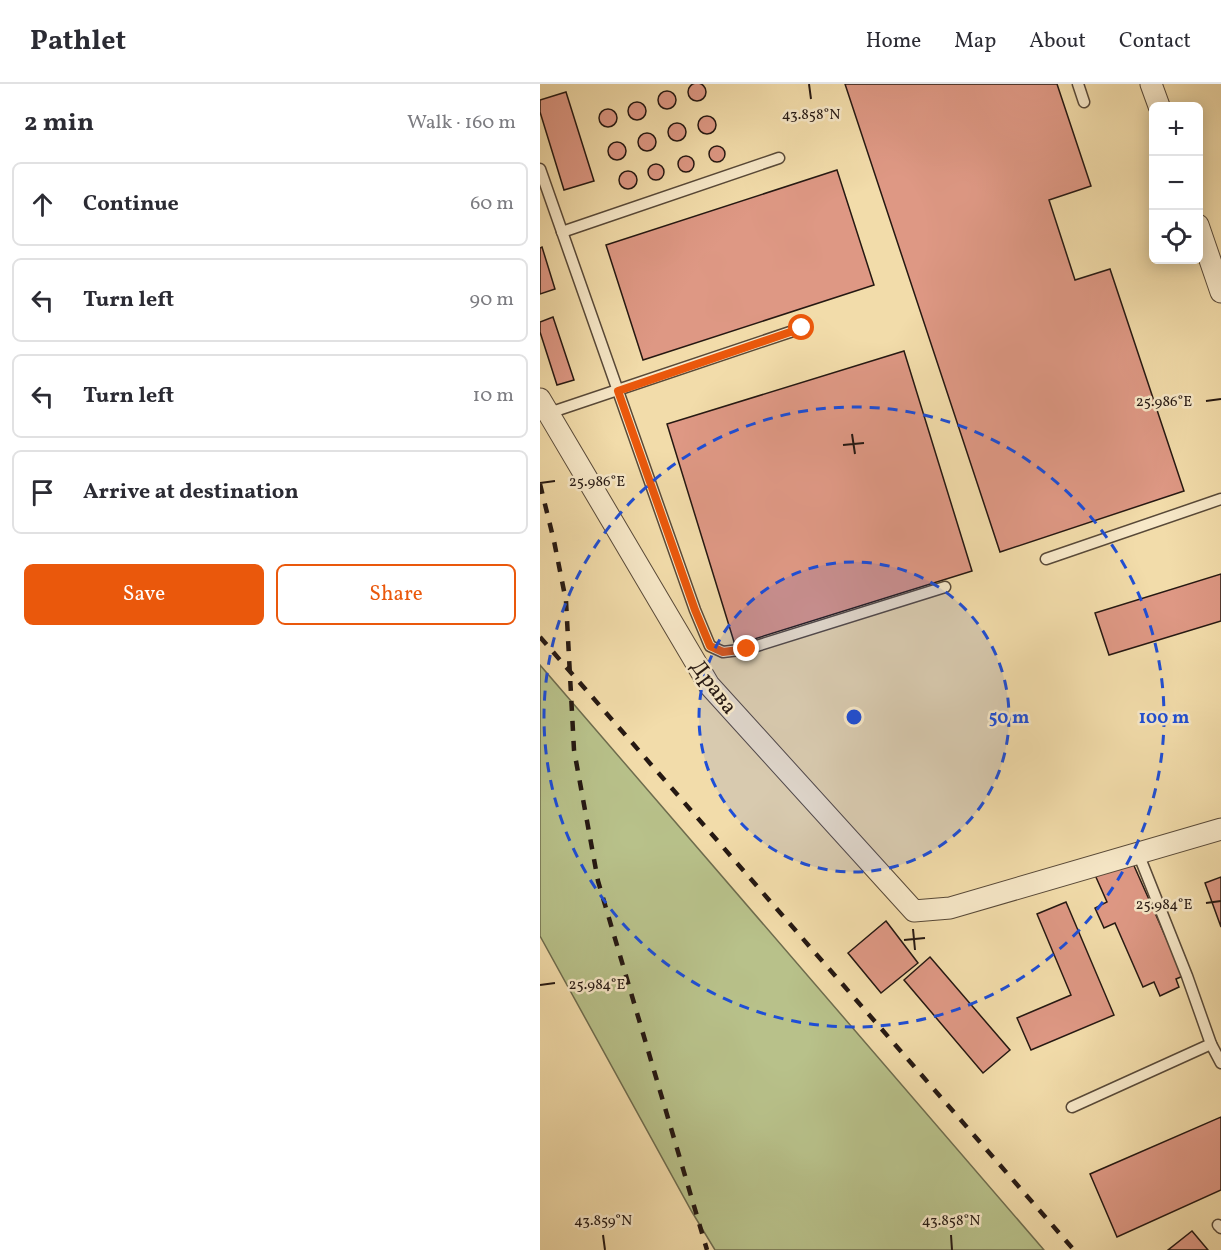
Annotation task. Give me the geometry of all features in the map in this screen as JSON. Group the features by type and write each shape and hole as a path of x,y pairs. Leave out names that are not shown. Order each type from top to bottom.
{"street":[{"path":"1151,84 1158,102"},
{"path":"1203,240 1221,292"},
{"name":"Драва","path":"544,406 709,685 914,911 950,908 1138,853"},
{"path":"1138,853 1221,829"}],"lane":[{"path":"1078,84 1084,102"},
{"path":"562,231 779,158"},
{"path":"540,169 695,610 710,646 723,652 747,649 945,587"},
{"path":"544,406 618,391 802,328"},
{"path":"1046,559 1221,499"},
{"path":"1138,853 1187,976 1211,1044 1221,1063"},
{"path":"1072,1107 1211,1044"}],"green space":[{"path":"540,665 1044,1250 715,1250 540,936"}],"building":[{"path":"693,83 701,83 706,88 704,99 693,101 688,96 688,88"},
{"path":"845,84 1057,84 1091,186 1049,200 1075,280 1110,269 1184,491 1000,552"},
{"path":"663,91 671,91 676,96 674,107 663,109 658,104 658,96"},
{"path":"566,92 594,181 564,190 540,112 540,100"},
{"path":"633,102 641,102 646,107 644,118 633,120 628,115 628,107"},
{"path":"604,109 612,109 617,114 615,125 604,127 599,122 599,114"},
{"path":"703,116 711,116 716,121 714,132 703,134 698,129 698,121"},
{"path":"673,123 681,123 686,128 684,139 673,141 668,136 668,128"},
{"path":"643,133 651,133 656,138 654,149 643,151 638,146 638,138"},
{"path":"613,142 621,142 626,147 624,158 613,160 608,155 608,147"},
{"path":"714,146 720,146 725,154 723,160 714,162 709,157 709,151"},
{"path":"683,156 689,156 694,164 692,170 683,172 678,167 678,161"},
{"path":"653,164 659,164 664,172 662,178 653,180 648,175 648,169"},
{"path":"837,170 874,285 643,360 606,245"},
{"path":"624,171 632,171 637,176 635,187 624,189 619,184 619,176"},
{"path":"542,247 555,289 540,294 540,248"},
{"path":"553,317 574,380 557,385 540,332 540,322"},
{"path":"904,351 972,571 735,645 667,424"},
{"path":"1221,574 1221,621 1109,655 1095,613"},
{"path":"1131,859 1183,976 1176,979 1179,987 1160,996 1154,982 1143,987 1115,923 1104,928 1095,908 1107,902 1095,875"},
{"path":"1221,877 1221,927 1205,883"},
{"path":"1066,902 1114,1015 1031,1050 1017,1018 1071,995 1037,914"},
{"path":"886,921 918,963 881,993 848,953"},
{"path":"930,957 1010,1050 983,1073 904,980"},
{"path":"1221,1117 1221,1190 1117,1237 1090,1174"},
{"path":"1192,1231 1208,1250 1168,1250"}],"railway":[{"path":"540,484 566,601 574,750 598,881 707,1250"},
{"path":"540,637 1074,1250"}],"route":[{"path":"747,649 723,652 710,646 695,610 618,391 802,328"}]}
